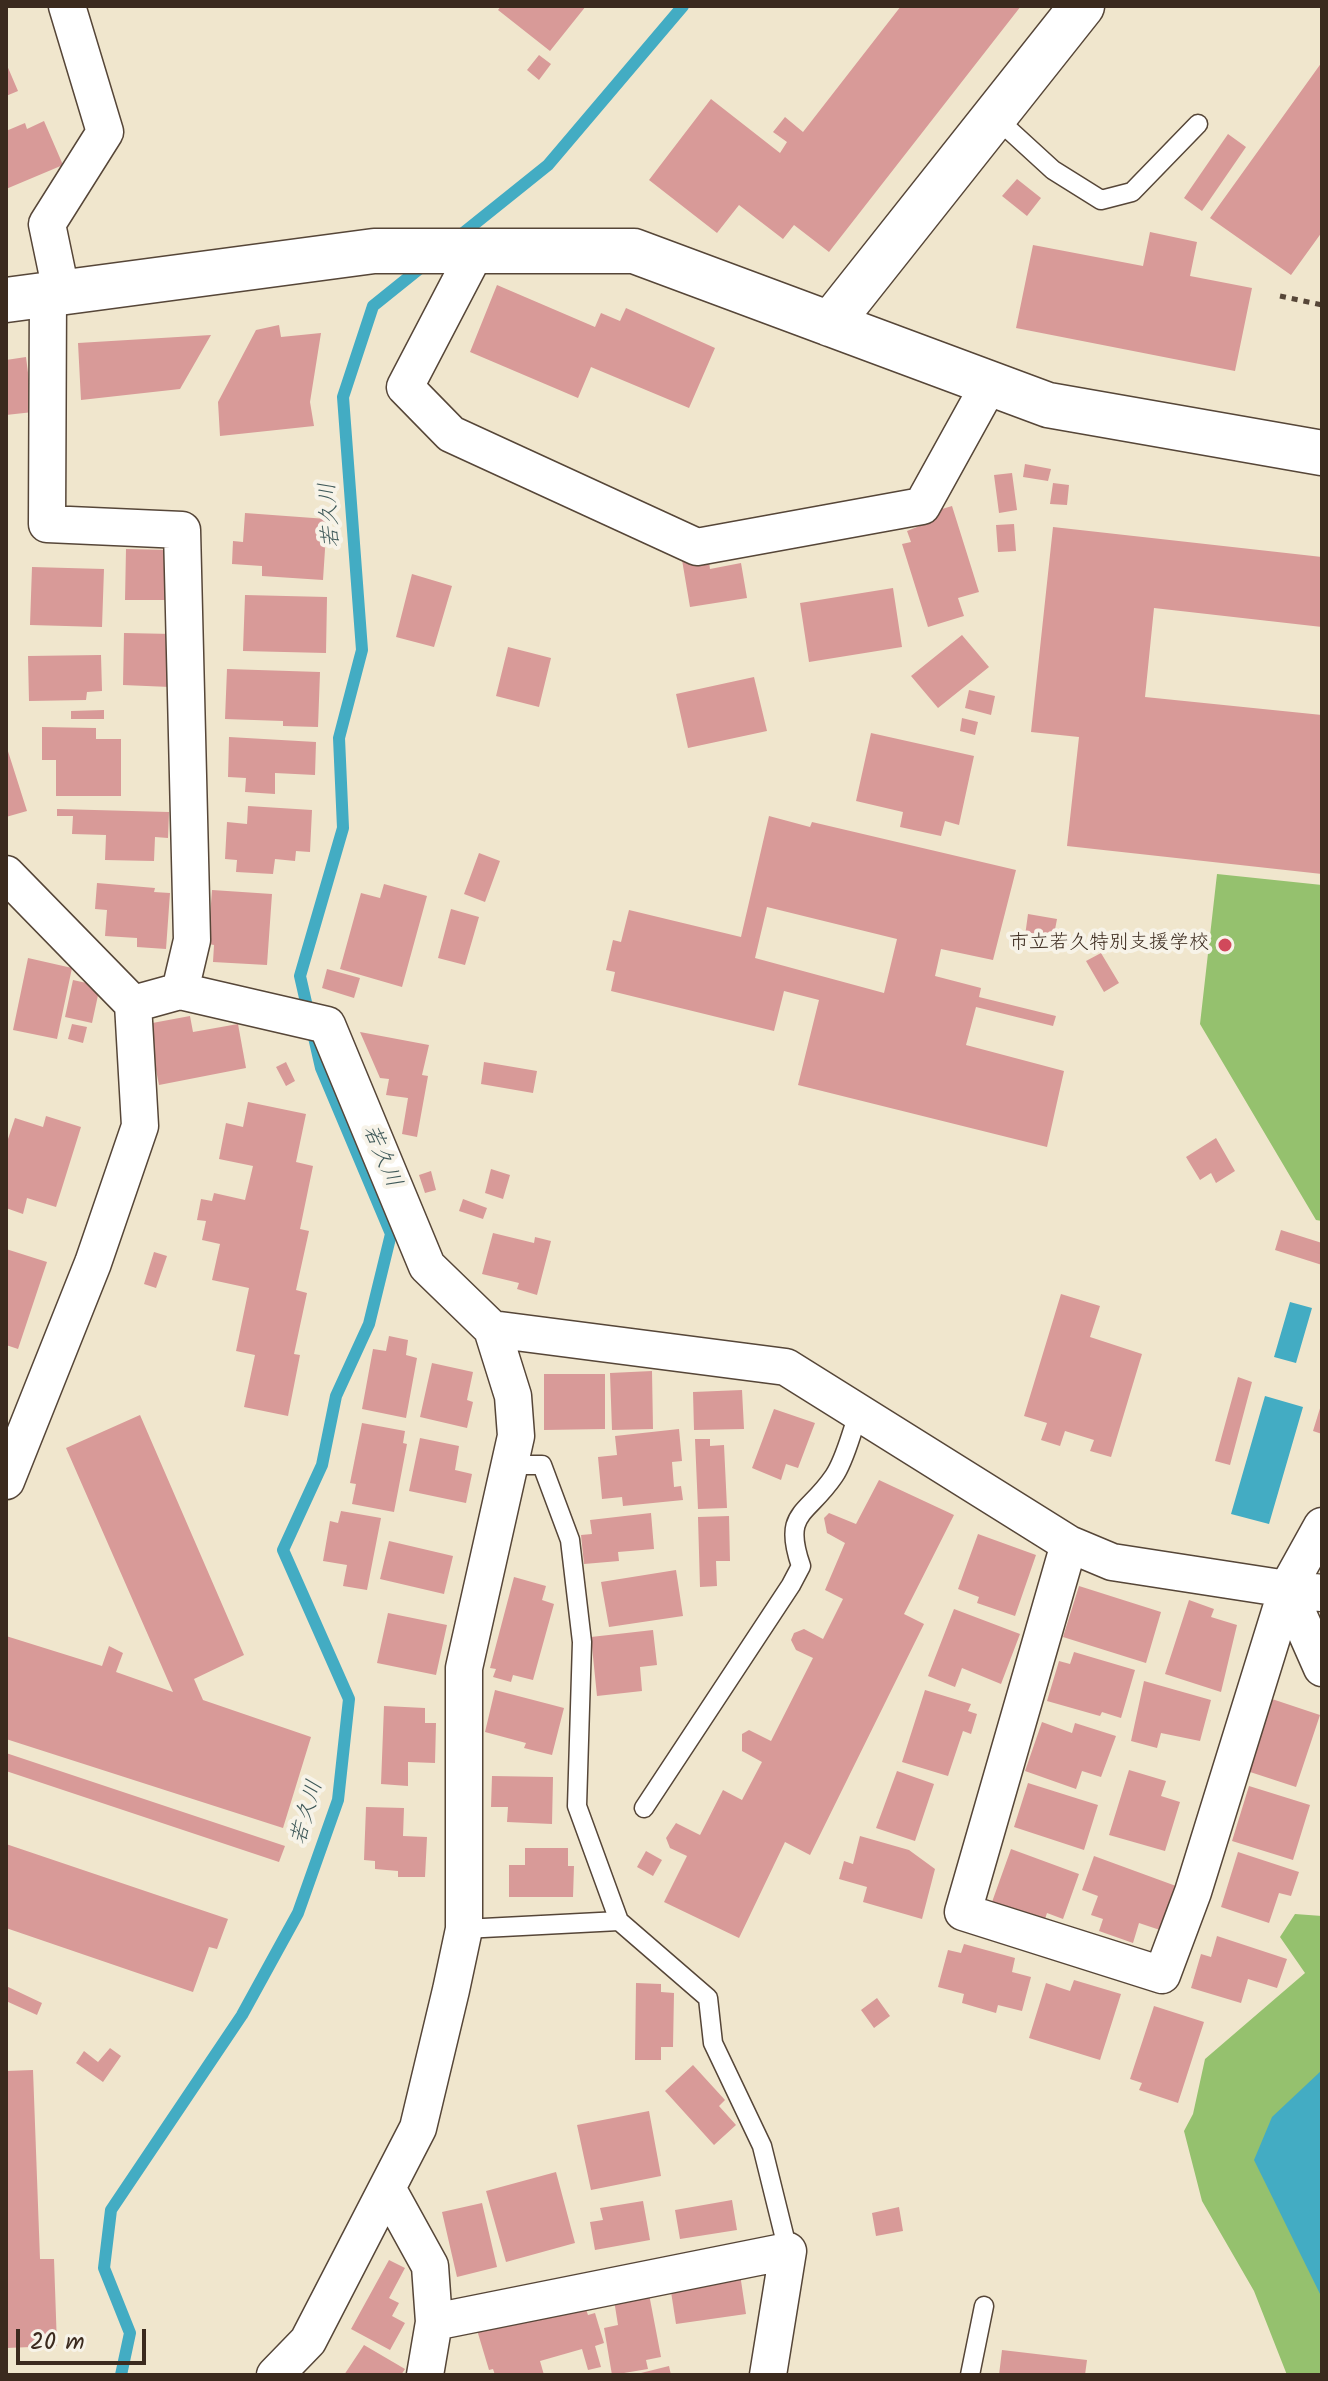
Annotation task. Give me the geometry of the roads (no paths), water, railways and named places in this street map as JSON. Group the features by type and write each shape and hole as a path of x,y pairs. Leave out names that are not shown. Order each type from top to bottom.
{"street":[{"path":"67,6 105,132 47,224 55,293 47,524 182,530 192,940 180,991"},
{"path":"830,324 1082,6"},
{"path":"6,300 374,251 634,251 1048,405 1322,453"},
{"path":"476,251 405,387 451,434 697,547 922,506 990,383"},
{"path":"6,874 133,1004 140,1126 93,1263 6,1481"},
{"path":"133,1004 180,991 327,1025 427,1266 492,1329 513,1396 516,1436 464,1668 464,1929 418,2128 308,2341 275,2375"},
{"path":"492,1329 786,1367 1069,1544 1112,1562 1305,1591"},
{"path":"1069,1544 963,1912 1162,1975 1305,1591 1322,1526"},
{"path":"1305,1591 1322,1668"},
{"path":"387,2188 430,2266 434,2322 425,2375"},
{"path":"434,2322 788,2251 768,2375"}],"lane":[{"path":"994,116 1053,170 1101,200 1132,192 1198,124"},
{"path":"644,1808 791,1585 801,1566 792,1540 795,1521 835,1475 859,1413"},
{"path":"509,1465 542,1465 570,1540 582,1642 577,1806 619,1921 708,1998 713,2043 762,2146 788,2251"},
{"path":"464,1929 619,1921"},
{"path":"970,2375 984,2306"}],"water":[{"path":"1290,1302 1312,1308 1296,1363 1274,1357"},
{"path":"1265,1396 1303,1407 1269,1524 1231,1514"},
{"path":"1322,2070 1322,2298 1254,2160 1272,2117"}],"waterway":[{"name":"若久川","path":"457,238 548,165 683,6"},
{"name":"若久川","path":"121,2375 130,2333 104,2268 111,2210 242,2015 298,1913 338,1800 349,1699 283,1550 322,1465 336,1396 369,1324 391,1234 321,1068 300,976 343,828 339,738 362,650 343,397 373,306 424,265"}],"place":[{"name":"市立若久特別支援学校","path":"1225,945"}]}
